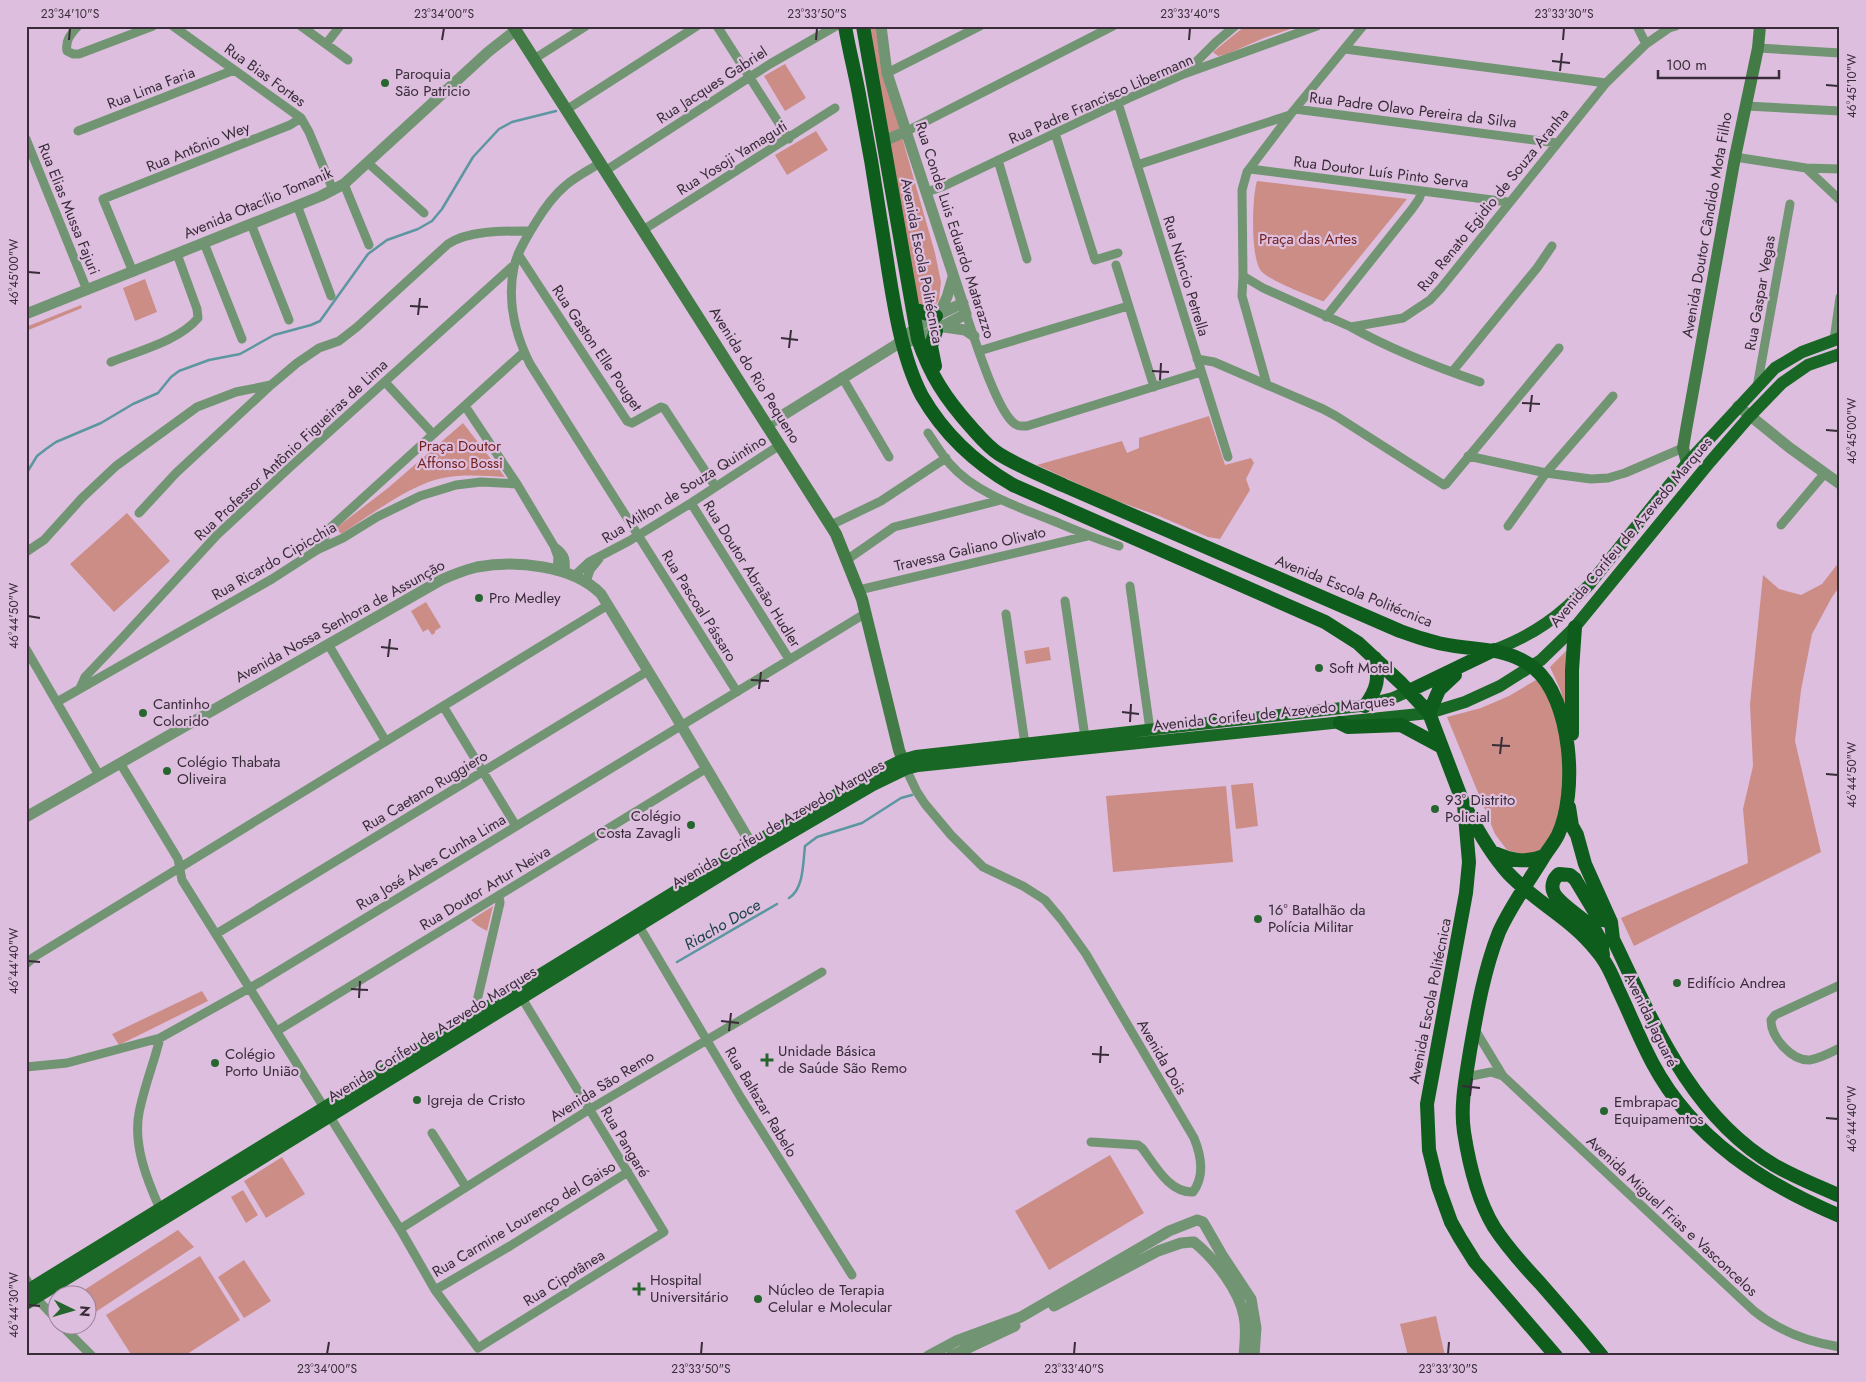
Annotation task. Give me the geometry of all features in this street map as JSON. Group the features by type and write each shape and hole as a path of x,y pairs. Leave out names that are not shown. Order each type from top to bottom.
{"highway":[{"name":"Avenida Escola Politécnica","path":"845,26 864,122 889,274 903,340 913,375 922,395 939,421 957,443 993,473 1012,485 1325,622 1346,633 1375,658 1429,712 1464,805 1469,862 1469,878 1427,1104 1429,1150 1438,1186 1451,1222 1460,1238 1476,1262 1556,1356"},
{"name":"Avenida Escola Politécnica","path":"863,26 917,334 928,369 957,411 987,444 1014,462 1057,483 1418,637 1443,644 1513,654 1532,667 1550,689 1566,729 1568,803 1557,837 1510,911 1492,949 1474,1028 1462,1110 1465,1138 1476,1186 1494,1227 1517,1257 1583,1331 1602,1356"},
{"path":"864,122 871,136 877,140 884,141"},
{"path":"913,308 939,322 931,346 942,391"},
{"path":"1568,803 1572,790 1572,670 1575,627"},
{"name":"Avenida Corifeu de Azevedo Marques","path":"1409,691 1494,650"},
{"path":"1365,706 1376,689 1378,672 1375,658"},
{"path":"1429,712 1440,690 1465,665"},
{"path":"1340,723 1348,727 1404,725 1442,747"},
{"name":"Avenida Jaguaré","path":"1568,803 1572,826 1577,835 1585,864 1610,922 1613,939 1663,1042 1683,1074 1719,1121 1774,1165 1840,1196"},
{"name":"Avenida Jaguaré","path":"1464,805 1489,850 1509,874 1573,925 1604,960 1653,1064 1663,1081 1676,1099 1708,1135 1730,1155 1756,1174 1791,1194 1840,1216"},
{"path":"1489,850 1509,859 1523,861 1533,861 1544,856"},
{"path":"1604,960 1597,933 1555,894 1552,886 1555,878 1559,874 1570,875 1575,879 1599,919 1610,922"}],"main road":[{"name":"Avenida Doutor Cândido Mota Filho","path":"1687,463 1684,448 1686,430 1735,157 1758,48 1760,26"},
{"name":"Avenida do Rio Pequeno","path":"514,28 831,525 848,559 866,613 904,765"},
{"name":"Avenida Corifeu de Azevedo Marques","path":"1494,650 1517,641 1546,624 1573,602 1589,585 1687,463 1775,368 1787,359 1837,339"},
{"name":"Avenida Corifeu de Azevedo Marques","path":"904,765 926,765 1340,723 1429,712 1466,702 1500,686 1532,667 1575,627 1749,417 1782,383 1808,365 1840,354"},
{"path":"1686,430 1697,453 1702,473"},
{"name":"Avenida Corifeu de Azevedo Marques","path":"29,1292 160,1209 326,1112 755,849 866,789 916,756 1365,706 1409,691"},
{"name":"Avenida Corifeu de Azevedo Marques","path":"29,1292 116,1248 326,1112"},
{"path":"116,1248 118,1242 160,1214 160,1209"}],"street":[{"path":"78,26 65,45 66,51 73,54 79,54 153,26"},
{"name":"Rua Bias Fortes","path":"174,26 301,118 369,245"},
{"path":"301,26 348,60"},
{"path":"326,44 340,26"},
{"path":"534,59 586,26"},
{"path":"566,110 697,26"},
{"path":"717,26 789,139"},
{"name":"Rua Jacques Gabriel","path":"514,265 530,231 545,208 566,185 603,167 837,26"},
{"name":"Avenida Escola Politécnica","path":"837,26 849,48"},
{"name":"Rua Conde Luis Eduardo Matarazzo","path":"881,26 887,72 953,277 993,387 1006,413 1016,425 1027,426 1154,387"},
{"path":"887,72 980,26"},
{"path":"884,141 1112,26"},
{"path":"1184,74 1235,26"},
{"name":"Rua Padre Francisco Libermann","path":"927,192 1184,74 1317,26"},
{"path":"1637,26 1646,44"},
{"name":"Rua Renato Egidio de Souza Aranha","path":"1351,327 1403,318 1430,300 1606,83 1646,44 1670,27"},
{"name":"Avenida Otacílio Tomanik","path":"26,314 297,206 338,187 368,163 514,28"},
{"path":"1267,385 1242,296 1244,276 1242,190 1244,180 1250,168 1292,112 1345,49 1360,28"},
{"path":"1758,48 1840,53"},
{"path":"1345,49 1606,83"},
{"name":"Rua Lima Faria","path":"78,131 234,70"},
{"name":"Rua Núncio Petrella","path":"1118,103 1228,457"},
{"path":"1746,106 1840,111"},
{"name":"Rua Yosoji Yamaguti","path":"643,230 835,108"},
{"path":"1137,165 1292,112"},
{"name":"Rua Padre Olavo Pereira da Silva","path":"1292,112 1557,143"},
{"name":"Rua Antônio Wey","path":"133,272 103,199 290,125 301,118"},
{"path":"1055,133 1095,260 1118,253"},
{"name":"Rua Elias Mussa Fajuri","path":"26,139 87,290"},
{"path":"1735,157 1806,168 1840,169"},
{"path":"998,160 1027,259"},
{"path":"368,163 424,213"},
{"name":"Rua Doutor Luís Pinto Serva","path":"1250,168 1508,202"},
{"path":"1806,168 1840,200"},
{"path":"1326,317 1412,209 1422,191"},
{"name":"Rua Gaspar Vegas","path":"1757,387 1790,204"},
{"path":"297,206 331,296"},
{"path":"251,224 289,320"},
{"path":"139,513 176,473 271,385 319,348 339,341 357,327 448,244 457,238 498,232 530,231"},
{"path":"204,243 242,339"},
{"path":"1452,372 1537,268 1552,246"},
{"path":"111,362 179,334 191,326 198,318 197,309 177,254"},
{"name":"Rua Gaston Elle Pouget","path":"518,254 624,418 632,424 661,407 664,408 715,486"},
{"name":"Rua Pascoal Pássaro","path":"514,265 512,285 514,319 524,352 737,692"},
{"name":"Rua Professor Antônio Figueiras de Lima","path":"80,688 85,677 217,535 288,468 514,265"},
{"path":"1116,265 1154,387 1202,372"},
{"path":"1244,276 1263,288 1351,327 1378,342 1480,382"},
{"path":"939,322 953,277"},
{"path":"1837,339 1840,297"},
{"path":"979,351 1128,306"},
{"path":"767,425 903,340 964,309"},
{"path":"939,322 965,330 974,336"},
{"path":"1196,359 1214,362 1336,416 1444,485 1559,348"},
{"path":"316,550 331,527 524,352"},
{"path":"842,377 889,457"},
{"path":"384,382 433,434"},
{"path":"26,552 44,540 82,498 116,466 197,407 236,392 271,385"},
{"path":"1508,526 1546,473 1613,396"},
{"path":"465,406 517,484 554,546 566,571 574,566 582,567"},
{"path":"1738,406 1749,417 1835,478 1781,524"},
{"path":"928,433 950,465 969,480 1001,500 1087,536 1119,546"},
{"name":"Rua Milton de Souza Quintino","path":"566,571 582,567 603,556 691,503 780,445"},
{"path":"1468,456 1546,473 1591,479 1625,474 1684,448"},
{"path":"831,525 881,501 946,458"},
{"name":"Rua Ricardo Cipicchia","path":"57,702 272,579 316,550 420,496 469,483 500,482 517,484"},
{"path":"848,559 894,527 1001,500"},
{"name":"Rua Doutor Abraão Hudler","path":"691,503 789,659"},
{"name":"Travessa Galiano Olivato","path":"859,590 1087,536"},
{"name":"Rua Milton de Souza Quintino","path":"586,582 590,570 603,556"},
{"name":"Avenida Nossa Senhora de Assunção","path":"26,817 420,591 458,573 476,567 512,564 566,571 586,582 601,594 755,849"},
{"path":"1130,586 1150,730"},
{"path":"1065,601 1085,737"},
{"path":"26,964 34,957 385,740 608,605"},
{"name":"Rua José Alves Cunha Lima","path":"26,1067 67,1063 160,1038 250,987 866,613"},
{"path":"1006,614 1025,744"},
{"path":"328,644 385,740"},
{"path":"26,649 99,775"},
{"name":"Rua Caetano Ruggiero","path":"216,934 648,671"},
{"path":"443,706 516,826"},
{"path":"120,763 178,859 182,880 400,1229 435,1290"},
{"name":"Avenida Dois","path":"904,765 925,804 951,835 983,867 1023,886 1045,900 1086,954 1194,1138 1198,1148 1201,1172 1196,1187 1193,1192 1186,1192 1176,1188 1138,1145 1091,1142"},
{"name":"Rua Doutor Artur Neiva","path":"277,1031 707,768"},
{"path":"482,1017 477,1001 500,903 499,896"},
{"name":"Rua Baltazar Rabelo","path":"637,921 741,1098 852,1275"},
{"name":"Avenida São Remo","path":"400,1229 590,1109 707,1038 822,972"},
{"path":"1838,1051 1812,1060 1794,1056 1775,1037 1771,1020 1775,1016 1840,985"},
{"name":"Rua Pangaré","path":"519,993 664,1232"},
{"name":"Avenida Miguel Frias e Vasconcelos","path":"1474,1028 1503,1076 1768,1322 1808,1340 1840,1346"},
{"path":"160,1038 139,1114 138,1133 146,1173 160,1209"},
{"path":"1466,1077 1491,1072 1503,1076"},
{"path":"432,1133 466,1187"},
{"name":"Rua Carmine Lourenço del Gaiso","path":"435,1290 510,1246 628,1172"},
{"path":"928,1356 956,1341 1021,1317 1169,1230 1197,1220 1203,1222 1251,1299 1256,1324 1254,1356"},
{"path":"1189,1222 1185,1233 1188,1239 1215,1261 1240,1302 1246,1333 1244,1356"},
{"path":"951,1356 1024,1322 1158,1251 1172,1245 1200,1242 1207,1233 1206,1227"},
{"name":"Rua Cipotânea","path":"435,1290 478,1348 664,1232"},
{"path":"29,1292 48,1311"},
{"path":"70,1334 92,1356"}],"green space":[{"path":"868,26 877,26 886,81 935,253 941,282 939,300 930,313 918,308"},
{"path":"1245,26 1299,26 1264,38 1227,54 1218,56 1213,52"},
{"path":"785,64 806,98 785,111 764,76"},
{"path":"816,131 828,150 787,175 775,155"},
{"name":"Praça das Artes","path":"1257,181 1407,199 1324,301 1322,301 1267,276 1258,266 1255,255 1253,228"},
{"path":"145,279 157,312 135,321 123,288"},
{"path":"81,305 82,308 26,331 26,327"},
{"path":"1209,416 1225,465 1251,458 1254,463 1246,479 1250,490 1220,539 1208,537 1159,516 1109,498 1037,465 1122,441 1127,453 1139,448 1139,438"},
{"name":"Praça Doutor Affonso Bossi","path":"463,423 505,477 459,476 431,481 404,494 341,534 336,528 388,488"},
{"path":"127,513 170,561 114,612 70,564"},
{"path":"1840,561 1840,586 1812,634 1801,690 1795,741 1821,852 1634,946 1621,918 1748,863 1743,809 1753,766 1750,704 1763,575 1779,589 1801,595 1822,584"},
{"path":"426,602 441,627 432,635 428,629 423,632 411,611"},
{"path":"1049,647 1051,660 1026,664 1024,651"},
{"path":"1567,650 1569,720 1560,689 1550,667"},
{"path":"1536,680 1549,696 1559,723 1565,788 1553,835 1542,851 1530,856 1507,850 1495,834 1447,717 1481,708 1509,696"},
{"path":"1253,783 1258,826 1236,829 1231,785"},
{"path":"1226,786 1233,862 1113,872 1106,796"},
{"path":"493,906 487,931 471,920"},
{"path":"202,991 208,1001 119,1045 112,1034"},
{"path":"1110,1155 1144,1213 1049,1270 1015,1211"},
{"path":"282,1157 305,1194 266,1218 244,1181"},
{"path":"243,1190 258,1215 246,1223 231,1197"},
{"path":"178,1230 194,1247 98,1310 98,1284 94,1284"},
{"path":"200,1256 240,1320 184,1356 132,1356 106,1315"},
{"path":"244,1260 271,1301 244,1318 218,1277"},
{"path":"1436,1316 1445,1356 1408,1356 1400,1324"}],"waterway":[{"path":"26,474 37,456 56,442 101,423 133,404 158,393 171,377 179,371 209,360 240,354 274,335 320,321 368,254 387,240 418,229 432,221 442,209 473,157 499,129 512,122 556,111"},
{"name":"Riacho Doce","path":"789,898 794,894 800,882 805,846 817,837 862,823 901,798 912,795"},
{"name":"Riacho Doce","path":"677,962 777,904"}],"place":[{"name":"Paroquia São Patricio","path":"385,83"},
{"name":"Pro Medley","path":"479,598"},
{"name":"Soft Motel","path":"1319,668"},
{"name":"Cantinho Colorido","path":"143,713"},
{"name":"Colégio Thabata Oliveira","path":"167,771"},
{"name":"93º Distrito Policial","path":"1435,809"},
{"name":"Colégio Costa Zavagli","path":"691,825"},
{"name":"16º Batalhão da Polícia Militar","path":"1258,919"},
{"name":"Edifício Andrea","path":"1677,983"},
{"name":"Unidade Básica de Saúde São Remo","path":"767,1060"},
{"name":"Colégio Porto União","path":"215,1063"},
{"name":"Igreja de Cristo","path":"417,1100"},
{"name":"Embrapac Equipamentos","path":"1604,1111"},
{"name":"Hospital Universitário","path":"639,1289"},
{"name":"Núcleo de Terapia Celular e Molecular","path":"758,1299"}]}
